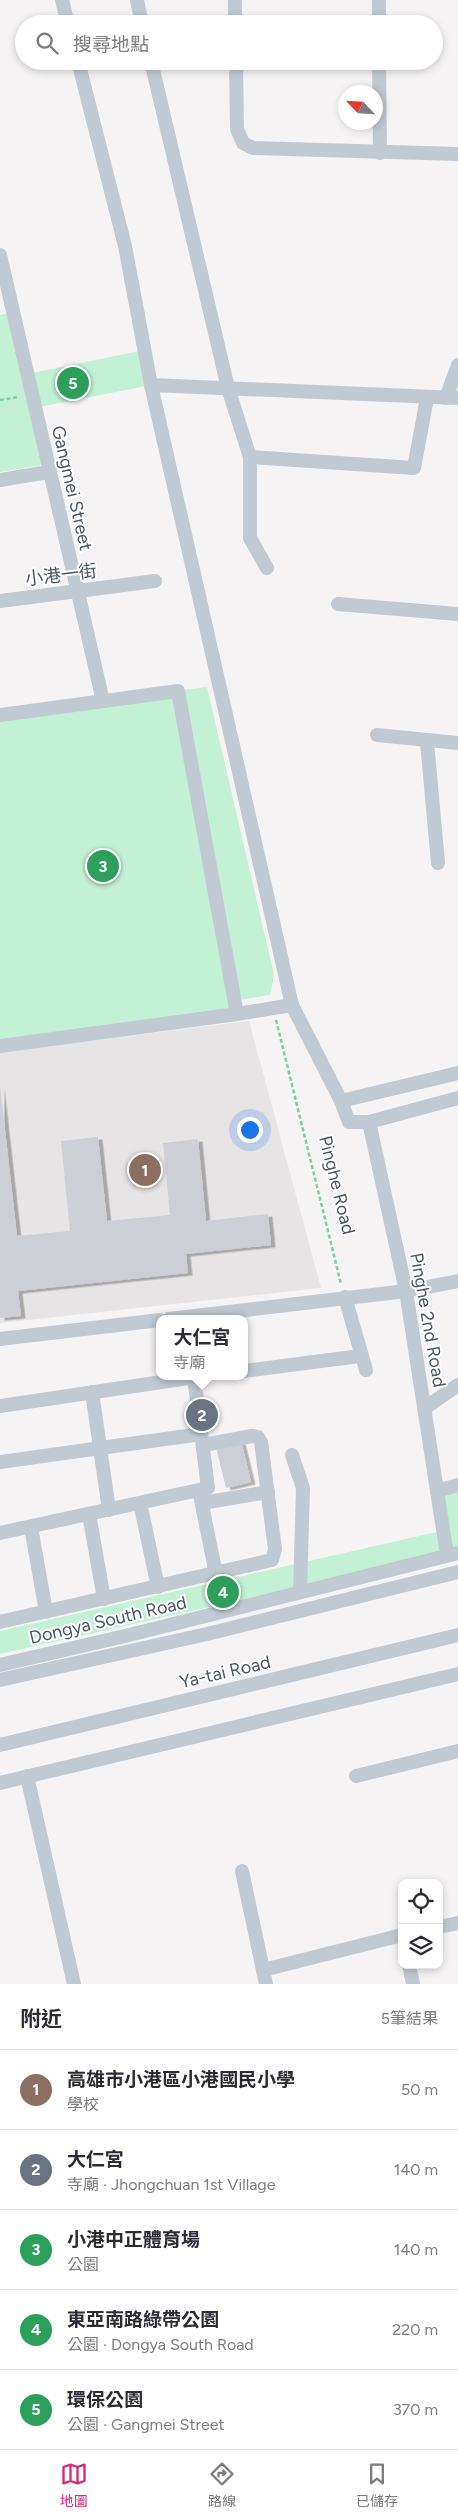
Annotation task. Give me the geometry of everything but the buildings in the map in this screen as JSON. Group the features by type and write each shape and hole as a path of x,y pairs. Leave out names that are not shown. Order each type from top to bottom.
{"street":[{"path":"62,0 66,15"},
{"path":"137,0 140,15"},
{"path":"234,0 235,15"},
{"path":"379,0 379,15"},
{"path":"80,70 125,246 151,385 292,1004 341,1101 349,1122 369,1122 458,1098"},
{"path":"153,70 228,388 250,457 250,538 268,568"},
{"path":"236,70 237,129 243,142 253,148 458,154"},
{"path":"379,70 380,153"},
{"name":"Gangmei Street","path":"0,255 48,472 103,701"},
{"path":"151,385 452,398 458,365"},
{"path":"250,457 414,468 427,398"},
{"path":"0,480 48,472"},
{"name":"小港一街","path":"0,602 156,581"},
{"path":"338,604 458,614"},
{"path":"0,715 178,691 237,1014"},
{"path":"377,735 427,742 458,743"},
{"path":"427,742 438,863"},
{"path":"0,1046 274,1009 292,1004"},
{"path":"341,1101 458,1073"},
{"name":"Pinghe 2nd Road","path":"369,1122 406,1291 437,1491 453,1554"},
{"path":"203,1315 406,1291 458,1281"},
{"path":"345,1298 360,1356 366,1370"},
{"path":"0,1339 156,1320"},
{"path":"248,1370 360,1356"},
{"path":"0,1406 177,1380"},
{"path":"198,1380 202,1439 208,1488 200,1496"},
{"path":"425,1408 458,1385"},
{"path":"92,1392 110,1510"},
{"path":"0,1462 100,1448 202,1439 258,1437 261,1442 275,1555 266,1562 0,1622"},
{"path":"292,1455 303,1488 300,1592"},
{"path":"437,1491 458,1485"},
{"path":"0,1534 140,1503 200,1496 268,1492"},
{"path":"200,1496 216,1574"},
{"path":"140,1503 158,1587"},
{"path":"89,1514 104,1599"},
{"path":"32,1527 46,1612"},
{"name":"Dongya South Road","path":"0,1664 453,1554"},
{"name":"Dongya South Road","path":"0,1680 208,1634 458,1572"},
{"name":"Ya-tai Road","path":"0,1745 458,1635"},
{"path":"0,1783 458,1674"},
{"path":"356,1776 458,1751"},
{"path":"28,1776 74,1984"},
{"path":"242,1871 266,1984"},
{"path":"443,1926 458,1923"},
{"path":"263,1970 398,1937"},
{"path":"410,1969 413,1984"}],"path":[{"path":"0,400 31,394"},
{"name":"Pinghe Road","path":"274,1009 345,1298"}],"shaded area":[{"path":"249,1021 321,1288 0,1323 0,1052"}],"green space":[{"path":"10,313 23,375 139,351 146,386 29,409 42,465 0,472 0,315"},
{"path":"207,687 274,975 270,995 239,1000 183,690"},
{"path":"176,693 232,1014 0,1045 0,718"},
{"path":"458,1489 458,1551 448,1553 439,1493"},
{"path":"441,1531 445,1554 0,1654 0,1631"}],"place":[{"name":"環保公園","path":"73,383"},
{"name":"小港中正體育場","path":"103,866"},
{"name":"高雄市小港區小港國民小學","path":"145,1170"},
{"name":"大仁宮","path":"202,1415"},
{"name":"東亞南路綠帶公園","path":"223,1592"}]}
